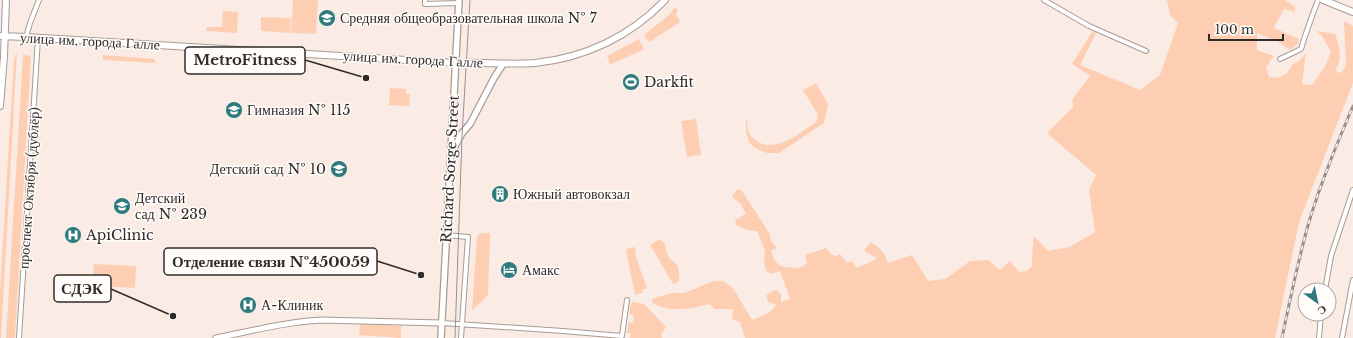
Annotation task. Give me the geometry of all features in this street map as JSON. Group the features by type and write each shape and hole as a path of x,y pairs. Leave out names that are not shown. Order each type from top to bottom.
{"main road":[{"path":"0,106 2,37 6,0"},
{"name":"улица им. города Галле","path":"2,37 26,37 456,63 535,63 563,59 592,50 614,40 635,27 653,13 665,0"},
{"path":"1323,0 1353,12"},
{"name":"Richard Sorge Street","path":"441,338 459,1"},
{"path":"451,154 462,133 470,124 502,64"}],"street":[{"path":"26,37 39,0"},
{"path":"425,0 425,4 459,1"},
{"path":"1044,0 1089,26 1146,51"},
{"path":"1280,59 1301,49 1318,0"},
{"name":"проспект Октября (дублёр)","path":"19,338 38,38"},
{"path":"1326,282 1331,256 1353,190"},
{"path":"446,235 468,237 461,338"},
{"path":"1342,338 1353,280"},
{"path":"216,338 270,326 302,321 321,320 442,323 622,336 627,300"},
{"path":"1319,338 1320,322"}],"shaded area":[{"path":"293,0 318,0 316,34 291,33"},
{"path":"1167,0 1285,0 1295,7 1295,12 1284,9 1274,28 1299,39 1298,44 1290,50 1277,41 1257,33 1257,50 1274,56 1266,68 1269,77 1278,78 1286,74 1293,64 1299,61 1306,53 1302,84 1312,85 1325,66 1331,52 1322,36 1317,31 1335,34 1340,51 1336,69 1338,73 1342,72 1346,65 1344,21 1353,26 1353,83 1299,222 1275,338 745,338 740,322 732,319 733,309 714,309 710,304 672,309 658,306 652,302 652,299 672,293 684,293 714,281 723,281 733,288 752,320 763,316 775,307 776,304 769,303 766,296 770,292 776,290 781,294 781,302 790,299 780,271 771,274 766,271 764,262 765,251 757,231 747,230 736,225 735,220 746,214 741,204 732,197 737,189 742,191 770,234 771,241 777,248 771,251 774,260 779,265 786,267 799,268 807,264 805,255 826,248 832,255 836,256 840,254 847,263 852,261 856,268 877,258 864,251 870,242 882,251 888,263 912,255 928,281 945,279 970,261 988,260 1000,270 1010,261 1019,272 1027,271 1032,266 1034,236 1048,251 1070,247 1095,232 1089,190 1096,175 1047,133 1073,107 1072,100 1090,76 1072,64 1092,32 1096,33 1080,65 1140,90 1160,75 1178,23 1170,15"},
{"path":"675,7 678,10 676,14 680,22 649,42 644,35 669,15"},
{"path":"223,11 238,12 237,33 206,31 207,27 222,27"},
{"path":"261,17 291,18 290,33 261,31"},
{"path":"639,39 644,49 610,65 607,56"},
{"path":"17,53 0,338 0,291 14,59"},
{"path":"23,55 31,56 15,338 6,338"},
{"path":"103,55 155,59 155,63 103,60"},
{"path":"816,83 828,104 824,123 779,153 767,153 755,148 749,142 746,132 746,114 749,132 754,140 770,145 791,139 816,122 818,118 817,113 803,90"},
{"path":"390,88 406,89 406,94 410,94 409,106 389,105"},
{"path":"696,119 701,155 687,157 681,121"},
{"path":"482,233 490,233 488,295 472,311 477,236"},
{"path":"660,239 665,244 669,258 677,265 679,271 679,282 673,284 651,246 651,244"},
{"path":"635,247 635,255 647,288 642,290 642,293 635,295 626,249"},
{"path":"94,264 136,266 135,288 92,286"},
{"path":"632,302 644,304 666,327 661,335 662,338 630,338 631,333 627,333 629,322 633,323 634,316 630,314"},
{"path":"360,323 401,326 401,338 359,335"}],"tram line":[{"path":"455,338 462,136 470,0"}],"railway":[{"path":"1282,338 1309,222 1324,178 1353,106"}],"place":[{"name":"Средняя общеобразовательная школа № 7","path":"327,18"},
{"name":"MetroFitness","path":"366,78"},
{"name":"Darkfit","path":"631,82"},
{"name":"Гимназия № 115","path":"234,110"},
{"name":"Детский сад № 10","path":"339,169"},
{"name":"Южный автовокзал","path":"500,194"},
{"name":"Детский сад № 239","path":"122,206"},
{"name":"ApiClinic","path":"73,235"},
{"name":"Амакс","path":"509,270"},
{"name":"Отделение связи №450059","path":"421,275"},
{"name":"А-Клиник","path":"248,305"},
{"name":"СДЭК","path":"173,316"}]}
